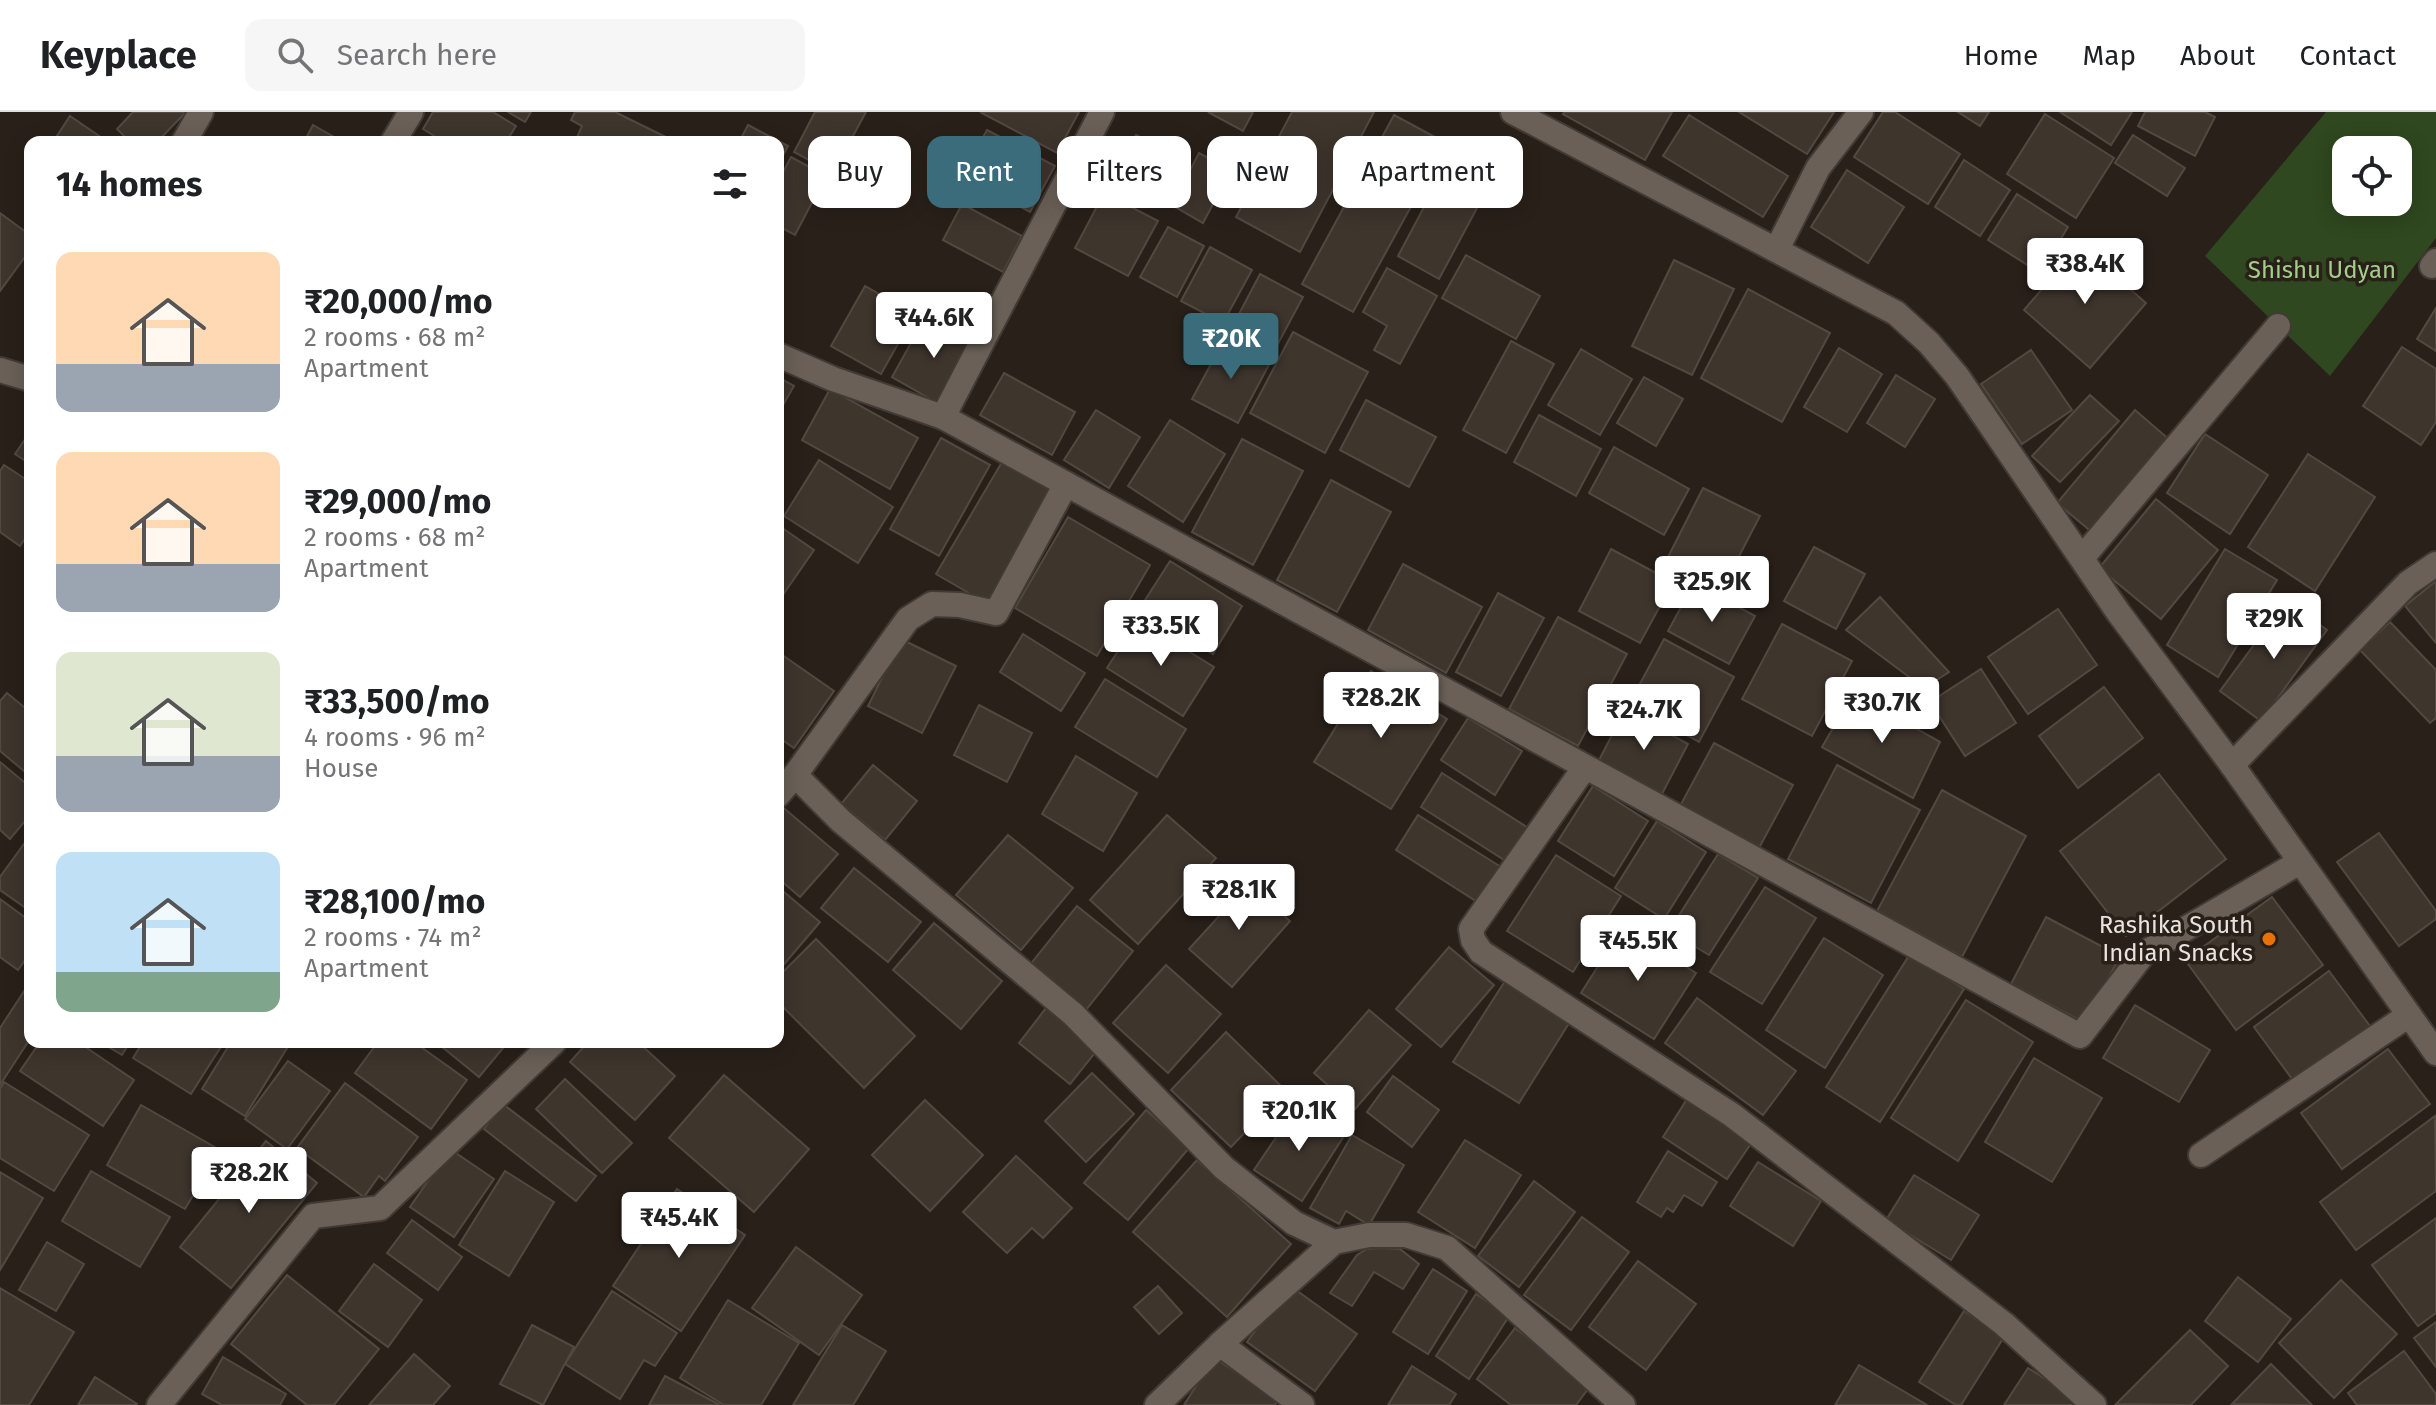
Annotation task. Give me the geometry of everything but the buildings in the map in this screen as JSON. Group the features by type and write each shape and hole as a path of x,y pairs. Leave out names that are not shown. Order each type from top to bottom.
{"street":[{"path":"187,136 201,112"},
{"path":"397,136 411,112"},
{"path":"943,417 1102,112"},
{"path":"1513,112 1896,313 1929,343 1957,376 2118,612 2232,765 2436,1053"},
{"path":"1777,249 1818,168 1861,112"},
{"path":"2082,558 2278,326"},
{"path":"784,358 833,379 943,417 2080,1036 2144,953 2300,862"},
{"path":"0,370 24,373"},
{"path":"784,788 908,619 932,604 960,605 996,613 1066,484"},
{"path":"2232,765 2408,583 2436,564"},
{"path":"1585,767 1471,929 1473,940 1481,952 1732,1115 2004,1324 2094,1405"},
{"path":"795,775 841,821 1073,1014 1224,1168 1294,1223 1334,1242"},
{"path":"2201,1155 2409,1015"},
{"path":"159,1405 313,1216 380,1208 548,1048"},
{"path":"1157,1405 1334,1242 1369,1235 1406,1235 1447,1248 1478,1273 1547,1340 1596,1396 1623,1405"},
{"path":"1220,1344 1302,1405"}],"green space":[{"name":"Shishu Udyan","path":"2326,112 2436,112 2436,238 2330,376 2205,256"}],"place":[{"name":"Rashika South Indian Snacks","path":"2269,939"}]}
